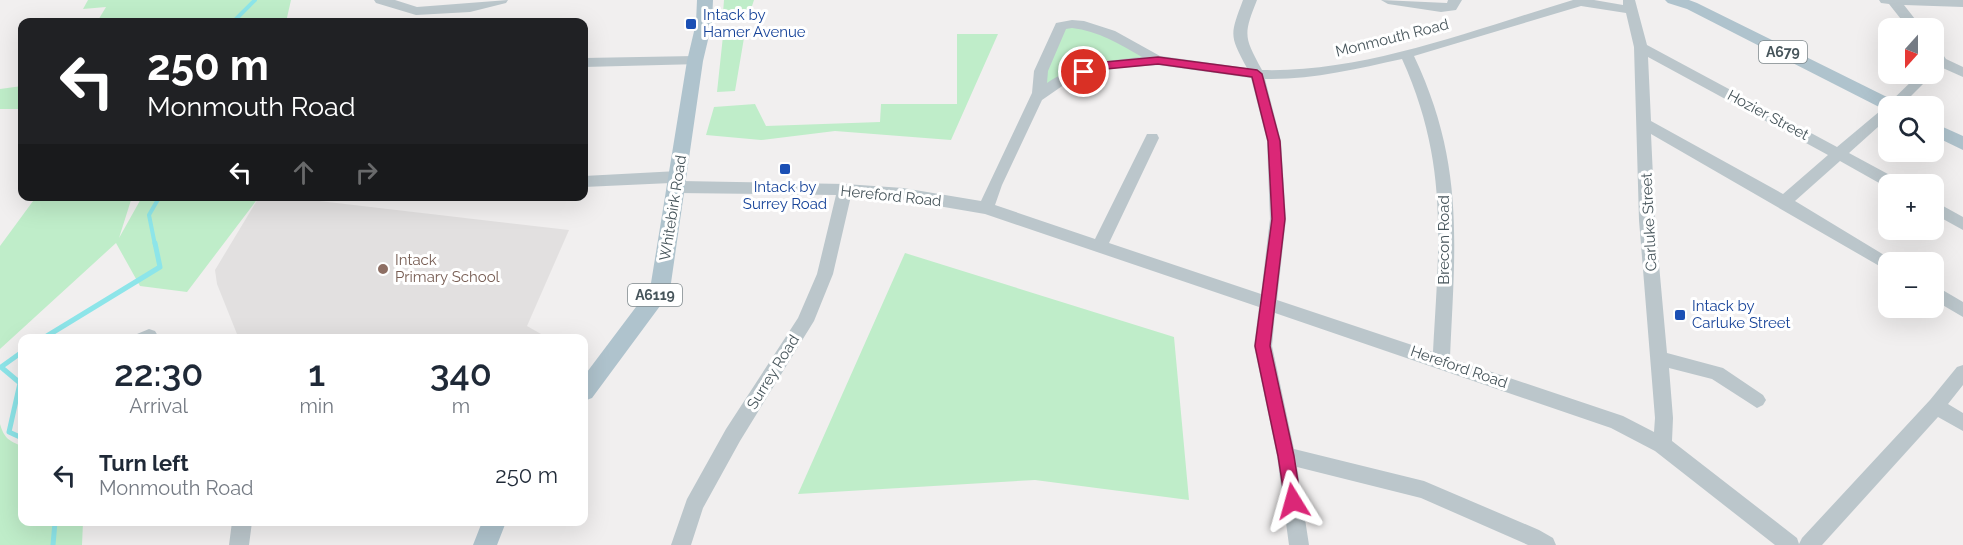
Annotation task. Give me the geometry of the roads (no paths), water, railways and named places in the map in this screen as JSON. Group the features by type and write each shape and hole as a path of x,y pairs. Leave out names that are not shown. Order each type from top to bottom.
{"main road":[{"name":"Whitebirk Road","path":"588,387 653,300 661,283 695,61 704,23 705,0"},
{"name":"A679","path":"1673,0 1693,3 1878,99"},
{"path":"1944,134 1963,144"},
{"path":"485,545 492,526"}],"street":[{"path":"381,0 470,8 501,0"},
{"path":"1250,0 1241,23 1239,41 1257,74 1274,141 1278,219 1266,305 1263,346 1286,456 1299,545"},
{"path":"1388,0 1441,8 1451,7 1455,0"},
{"path":"1886,0 1963,3"},
{"path":"1893,0 1907,18"},
{"name":"Monmouth Road","path":"1039,95 1063,79 1105,65 1158,60 1257,74 1288,75 1326,71 1406,54 1581,2 1629,5"},
{"path":"411,18 420,5"},
{"name":"Carluke Street","path":"1629,5 1641,47 1647,220 1664,418 1662,445"},
{"name":"Monmouth Road","path":"986,208 994,185 1039,95 1041,71 1060,26 1070,22 1082,24 1130,43 1158,60"},
{"name":"Hozier Street","path":"1641,47 1878,175"},
{"name":"Brecon Road","path":"1406,54 1419,80 1435,134 1447,208 1441,360"},
{"path":"588,63 695,61"},
{"path":"1944,64 1963,72"},
{"path":"1903,96 1916,84"},
{"path":"1785,202 1878,120"},
{"path":"1645,124 1785,202 1878,259"},
{"path":"1099,247 1152,138"},
{"name":"Hereford Road","path":"588,181 677,182 844,190 903,194 986,208 1266,305 1441,360 1617,422 1662,445 1790,545"},
{"name":"Surrey Road","path":"681,545 694,505 733,435 805,321 825,274 844,190"},
{"path":"1944,213 1963,224"},
{"path":"1944,298 1963,310"},
{"path":"1660,359 1717,373 1757,400"},
{"path":"1809,545 1936,406 1963,372"},
{"path":"1936,406 1963,423"},
{"path":"1286,456 1424,490 1546,545"},
{"path":"239,545 241,526"}],"waterway":[{"path":"237,18 255,0"},
{"path":"155,245 149,215 157,201"},
{"path":"50,334 160,267 155,243"},
{"path":"18,355 1,367 18,381"},
{"path":"18,392 9,432 18,436"},
{"path":"53,545 55,526"}],"place":[{"name":"Intack by Hamer Avenue","path":"691,24"},
{"name":"Intack by Surrey Road","path":"785,169"},
{"name":"Intack Primary School","path":"383,269"},
{"name":"Intack by Carluke Street","path":"1680,315"}]}
